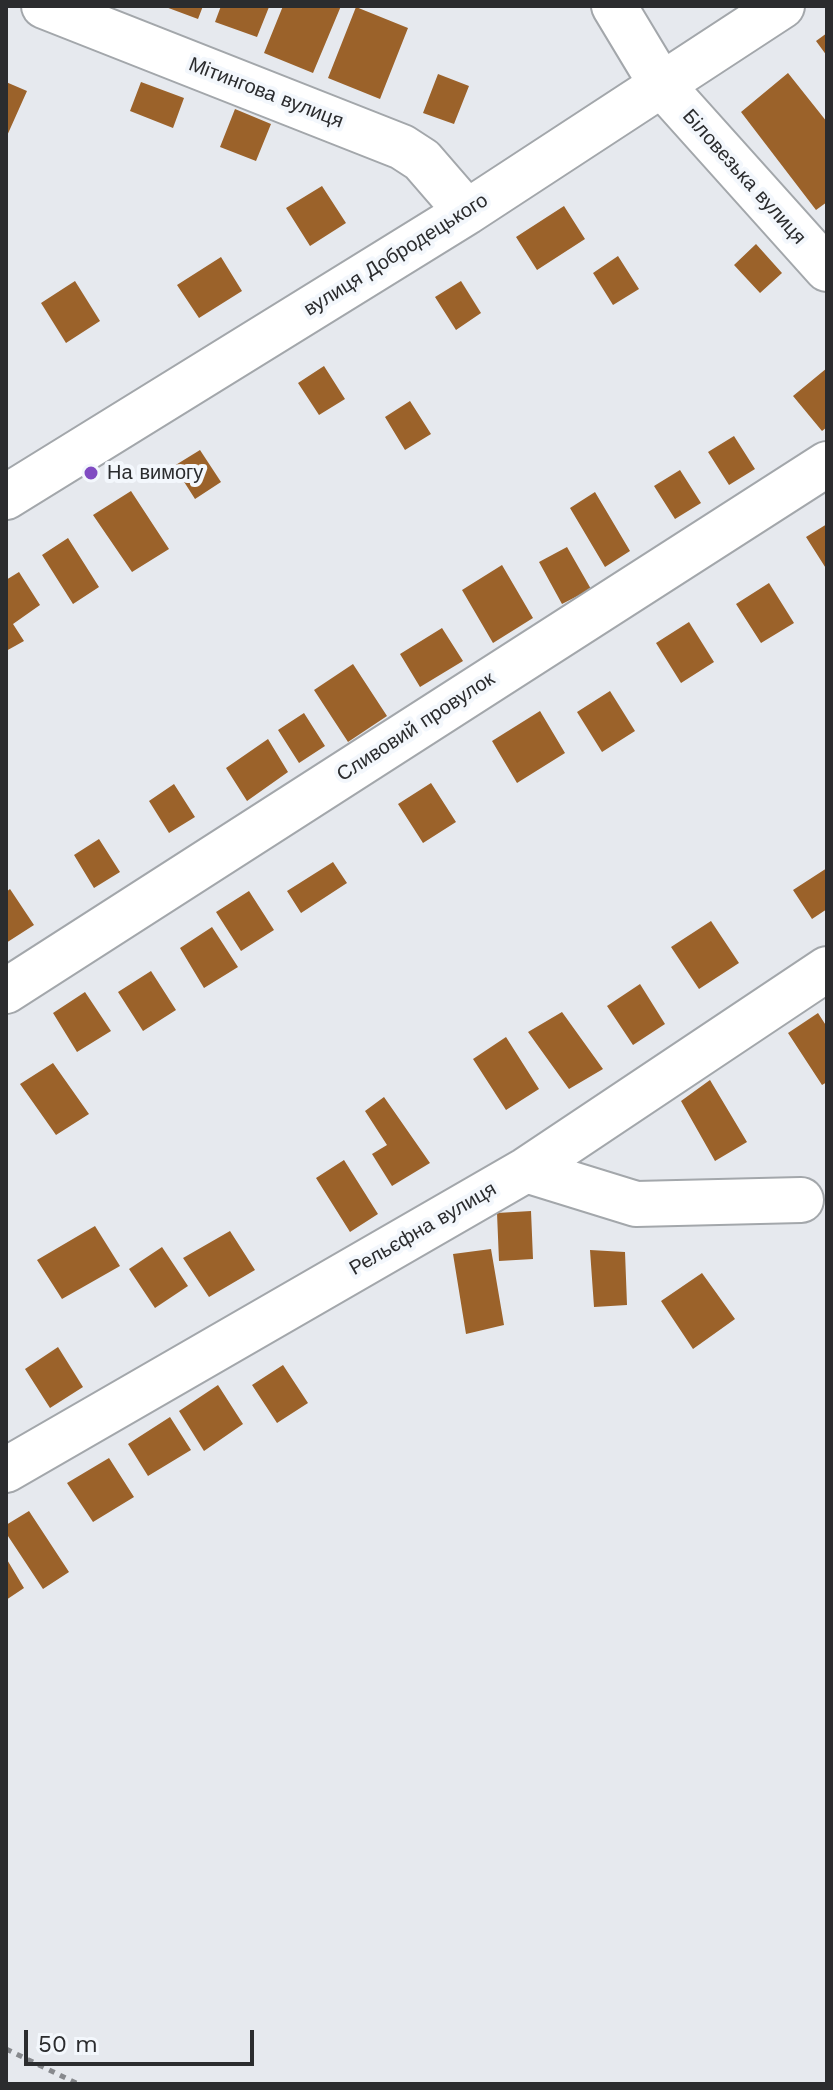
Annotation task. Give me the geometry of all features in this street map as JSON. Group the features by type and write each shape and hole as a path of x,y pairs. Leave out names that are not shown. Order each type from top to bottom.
{"street":[{"name":"Мітингова вулиця","path":"44,6 402,147 422,160 467,212"},
{"name":"Біловезька вулиця","path":"614,6 661,84 827,269"},
{"name":"вулиця Добродецького","path":"6,497 467,212 782,6"},
{"name":"Сливовий провулок","path":"6,991 827,464"},
{"name":"Рельєфна вулиця","path":"6,1470 526,1170 827,969"},
{"path":"526,1170 636,1204 801,1200"}],"path":[{"path":"6,2049 78,2084"}],"building":[{"path":"163,6 203,6 198,19"},
{"path":"221,6 269,7 257,37 215,22"},
{"path":"283,6 341,6 313,73 264,53"},
{"path":"356,7 408,28 380,99 328,78"},
{"path":"827,33 827,56 816,41"},
{"path":"788,73 827,122 827,202 816,210 741,112"},
{"path":"438,74 469,86 454,124 423,113"},
{"path":"6,82 27,91 6,138"},
{"path":"141,82 184,98 173,128 130,111"},
{"path":"235,109 271,124 256,161 220,147"},
{"path":"322,186 346,223 310,246 286,208"},
{"path":"564,206 585,239 537,270 516,237"},
{"path":"756,244 782,273 760,293 734,265"},
{"path":"618,256 639,289 613,305 593,273"},
{"path":"221,257 242,291 199,318 177,285"},
{"path":"75,281 100,321 66,343 41,303"},
{"path":"461,281 481,313 456,330 435,297"},
{"path":"324,366 345,399 319,415 298,383"},
{"path":"827,368 827,427 822,431 793,396"},
{"path":"410,401 431,434 405,450 385,417"},
{"path":"734,436 755,469 729,485 708,452"},
{"path":"200,450 221,482 195,499 174,466"},
{"path":"680,470 701,503 675,519 654,486"},
{"path":"131,491 169,549 132,572 93,515"},
{"path":"595,492 630,551 605,567 570,508"},
{"path":"827,524 827,570 806,537"},
{"path":"68,538 99,587 73,604 42,555"},
{"path":"567,547 591,589 562,604 539,562"},
{"path":"502,565 533,618 493,643 462,590"},
{"path":"19,572 40,605 13,624 24,641 6,651 6,580"},
{"path":"769,583 794,623 761,643 736,604"},
{"path":"689,622 714,662 681,683 656,643"},
{"path":"442,628 463,661 420,687 400,654"},
{"path":"353,664 387,716 348,742 314,690"},
{"path":"610,691 635,731 602,752 577,712"},
{"path":"540,711 565,753 517,783 492,741"},
{"path":"304,713 325,746 299,763 278,730"},
{"path":"268,739 288,772 247,801 226,768"},
{"path":"431,783 456,822 423,843 398,804"},
{"path":"174,784 195,817 169,833 149,801"},
{"path":"99,839 120,872 94,888 74,855"},
{"path":"333,862 347,883 301,913 287,891"},
{"path":"827,868 827,909 812,919 793,890"},
{"path":"10,889 34,925 6,943 6,892"},
{"path":"249,891 274,930 241,951 216,912"},
{"path":"711,921 739,963 699,989 671,947"},
{"path":"212,927 238,967 204,988 180,948"},
{"path":"151,971 176,1010 143,1031 118,992"},
{"path":"640,984 665,1024 633,1045 607,1006"},
{"path":"85,992 111,1031 77,1052 53,1013"},
{"path":"562,1012 603,1069 569,1089 528,1032"},
{"path":"818,1013 827,1027 827,1082 822,1085 788,1033"},
{"path":"506,1037 539,1089 506,1110 473,1059"},
{"path":"53,1063 89,1114 56,1135 20,1084"},
{"path":"710,1080 747,1142 715,1161 681,1101"},
{"path":"384,1097 430,1163 392,1186 372,1154 387,1145 365,1111"},
{"path":"344,1160 378,1214 350,1232 316,1178"},
{"path":"531,1211 533,1259 499,1261 497,1213"},
{"path":"95,1226 120,1266 62,1299 37,1260"},
{"path":"230,1231 255,1270 209,1297 183,1258"},
{"path":"162,1247 188,1286 155,1308 129,1269"},
{"path":"491,1249 504,1325 466,1334 453,1254"},
{"path":"590,1250 625,1252 627,1305 594,1307"},
{"path":"702,1273 735,1319 693,1349 661,1301"},
{"path":"58,1347 83,1387 50,1408 25,1369"},
{"path":"283,1365 308,1403 277,1423 252,1385"},
{"path":"218,1385 243,1424 204,1451 179,1411"},
{"path":"170,1417 191,1450 148,1476 128,1444"},
{"path":"109,1458 134,1497 93,1522 67,1483"},
{"path":"29,1511 69,1572 43,1589 6,1533 6,1525"},
{"path":"6,1558 24,1588 6,1600"}],"place":[{"name":"На вимогу","path":"91,473"}]}
